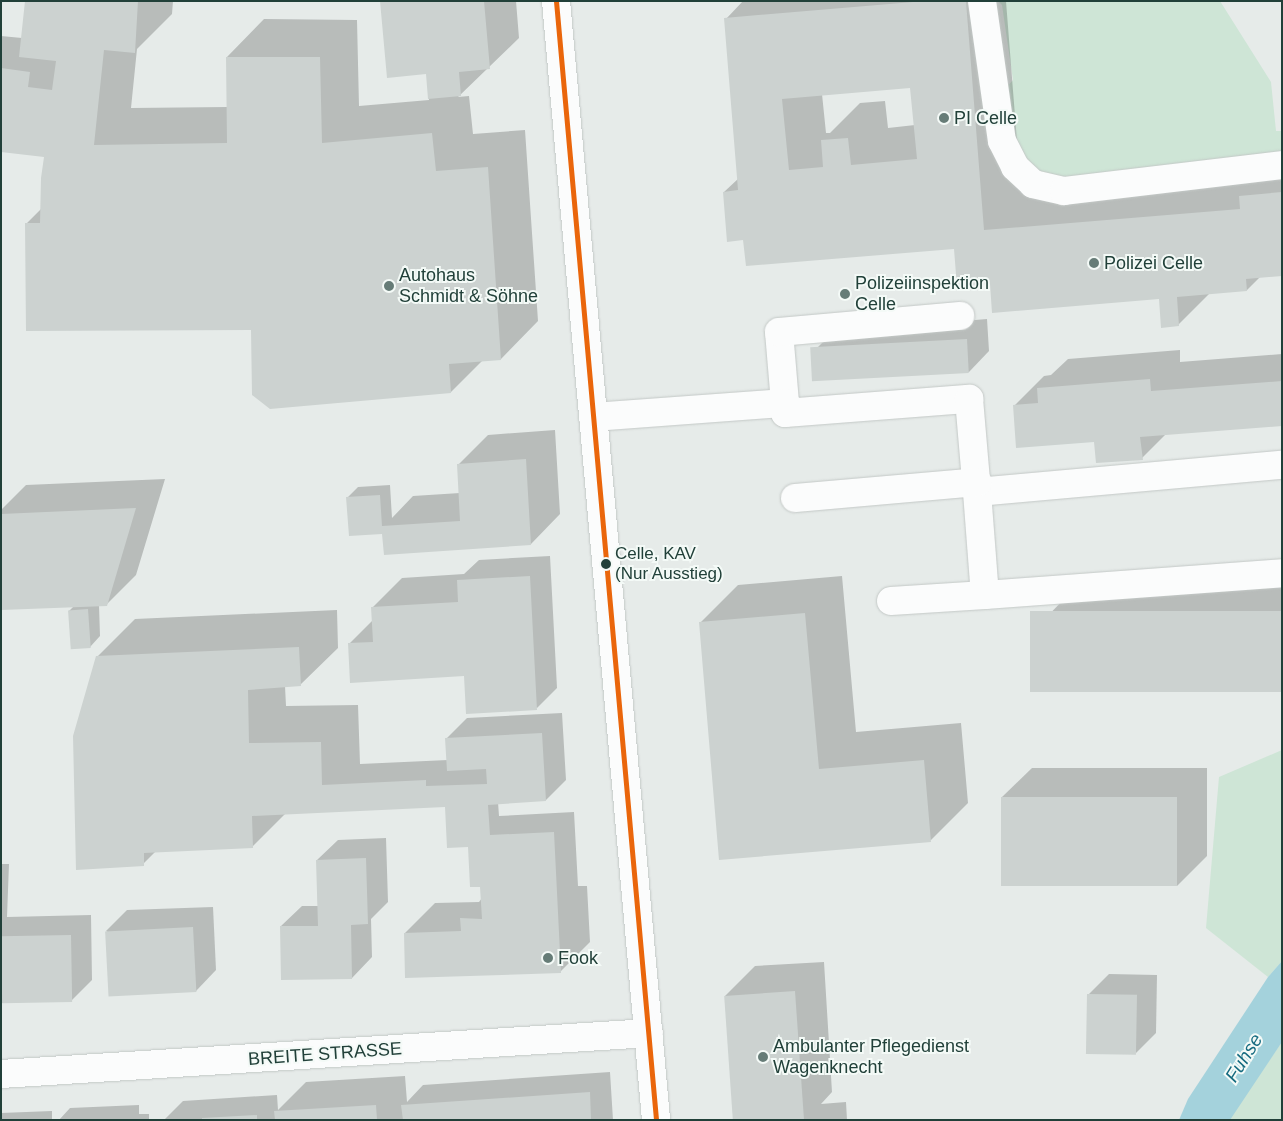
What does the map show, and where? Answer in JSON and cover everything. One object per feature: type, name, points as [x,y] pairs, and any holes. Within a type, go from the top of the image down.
[{"type":"street","points":[[556,1],[656,1120]]},
{"type":"street","points":[[982,1],[1002,141],[1015,167],[1034,184],[1064,191],[1282,165]]},
{"type":"street","points":[[960,316],[779,332],[784,403],[785,413],[969,399],[985,595]]},
{"type":"street","points":[[593,417],[784,403]]},
{"type":"street","points":[[795,498],[1282,465]]},
{"type":"street","points":[[891,601],[1282,574]]},
{"type":"street","name":"BREITE STRASSE","points":[[1,1074],[649,1033]]},
{"type":"green space","points":[[998,1],[1220,1],[1271,82],[1276,131],[1282,131],[1282,152],[1065,183],[1039,177],[1022,161],[1002,92],[1013,80],[1002,5]]},
{"type":"green space","points":[[1282,750],[1282,961],[1268,977],[1206,928],[1219,777]]},
{"type":"green space","points":[[1282,1042],[1282,1120],[1230,1120],[1233,1112]]},
{"type":"water","name":"Fuhse","points":[[1282,961],[1282,1042],[1230,1120],[1179,1120],[1188,1099],[1268,977]]},
{"type":"building","points":[[25,1],[138,1],[135,53],[104,50],[94,145],[227,143],[226,57],[320,57],[322,143],[432,133],[436,171],[488,167],[501,360],[449,364],[451,393],[270,409],[252,395],[251,330],[26,331],[25,223],[40,223],[41,178],[44,157],[1,152],[1,68],[30,72],[28,87],[52,90],[56,61],[19,57]]},
{"type":"building","points":[[380,1],[484,1],[490,69],[459,72],[461,96],[428,99],[426,74],[387,78]]},
{"type":"building","name":"PI Celle","points":[[925,1],[966,1],[984,230],[1240,209],[1239,196],[1282,192],[1282,276],[1246,279],[1247,291],[1177,297],[1179,326],[1161,328],[1159,299],[992,313],[990,284],[957,287],[954,249],[746,266],[743,240],[727,242],[723,192],[738,190],[724,18]],"holes":[[[910,88],[917,159],[851,165],[848,138],[821,140],[823,167],[789,170],[782,99]]]},
{"type":"building","points":[[967,339],[969,373],[812,381],[810,347]]},
{"type":"building","points":[[1150,379],[1151,391],[1282,381],[1282,426],[1140,437],[1143,460],[1096,463],[1094,442],[1016,448],[1013,405],[1038,403],[1037,388]]},
{"type":"building","points":[[526,459],[531,545],[384,555],[382,534],[349,536],[346,497],[380,495],[382,526],[460,521],[457,464]]},
{"type":"building","points":[[136,508],[107,606],[1,610],[1,514]]},
{"type":"building","points":[[530,576],[537,710],[466,714],[464,676],[350,683],[348,643],[373,642],[371,607],[458,602],[457,580]]},
{"type":"building","points":[[88,609],[91,648],[71,649],[68,610]]},
{"type":"building","points":[[1030,611],[1282,611],[1282,692],[1030,692]]},
{"type":"building","points":[[805,613],[819,769],[924,760],[931,842],[719,860],[699,622]]},
{"type":"building","points":[[299,647],[301,686],[248,690],[249,743],[321,742],[322,785],[426,780],[426,786],[487,784],[486,769],[447,771],[445,738],[542,733],[546,801],[488,805],[490,835],[554,832],[561,973],[405,978],[404,933],[461,931],[460,918],[482,919],[480,887],[470,887],[468,847],[447,848],[445,807],[252,816],[253,848],[144,853],[144,866],[76,870],[73,736],[96,656]]},
{"type":"building","points":[[1001,797],[1177,797],[1177,886],[1001,886]]},
{"type":"building","points":[[366,858],[368,924],[351,925],[352,979],[281,980],[280,926],[318,926],[316,860]]},
{"type":"building","points":[[193,927],[196,992],[109,997],[105,932]]},
{"type":"building","points":[[71,935],[72,1002],[2,1003],[1,936]]},
{"type":"building","name":"Ambulanter Pflegedienst Wagenknecht","points":[[795,991],[804,1120],[733,1120],[724,996]]},
{"type":"building","points":[[1087,994],[1137,995],[1136,1055],[1086,1054]]},
{"type":"building","points":[[590,1092],[591,1120],[403,1120],[401,1105]]},
{"type":"building","points":[[376,1105],[377,1120],[275,1120],[274,1111]]},
{"type":"building","points":[[257,1115],[257,1120],[202,1120],[202,1118]]},
{"type":"transit line","points":[[556,1],[656,1120]]},
{"type":"place","name":"PI Celle","points":[[944,118]]},
{"type":"place","name":"Polizei Celle","points":[[1094,263]]},
{"type":"place","name":"Autohaus Schmidt & Söhne","points":[[389,286]]},
{"type":"place","name":"Polizeiinspektion Celle","points":[[845,294]]},
{"type":"place","name":"Celle, KAV (Nur Ausstieg)","points":[[606,564]]},
{"type":"place","name":"Fook","points":[[548,958]]},
{"type":"place","name":"Ambulanter Pflegedienst Wagenknecht","points":[[763,1057]]}]
